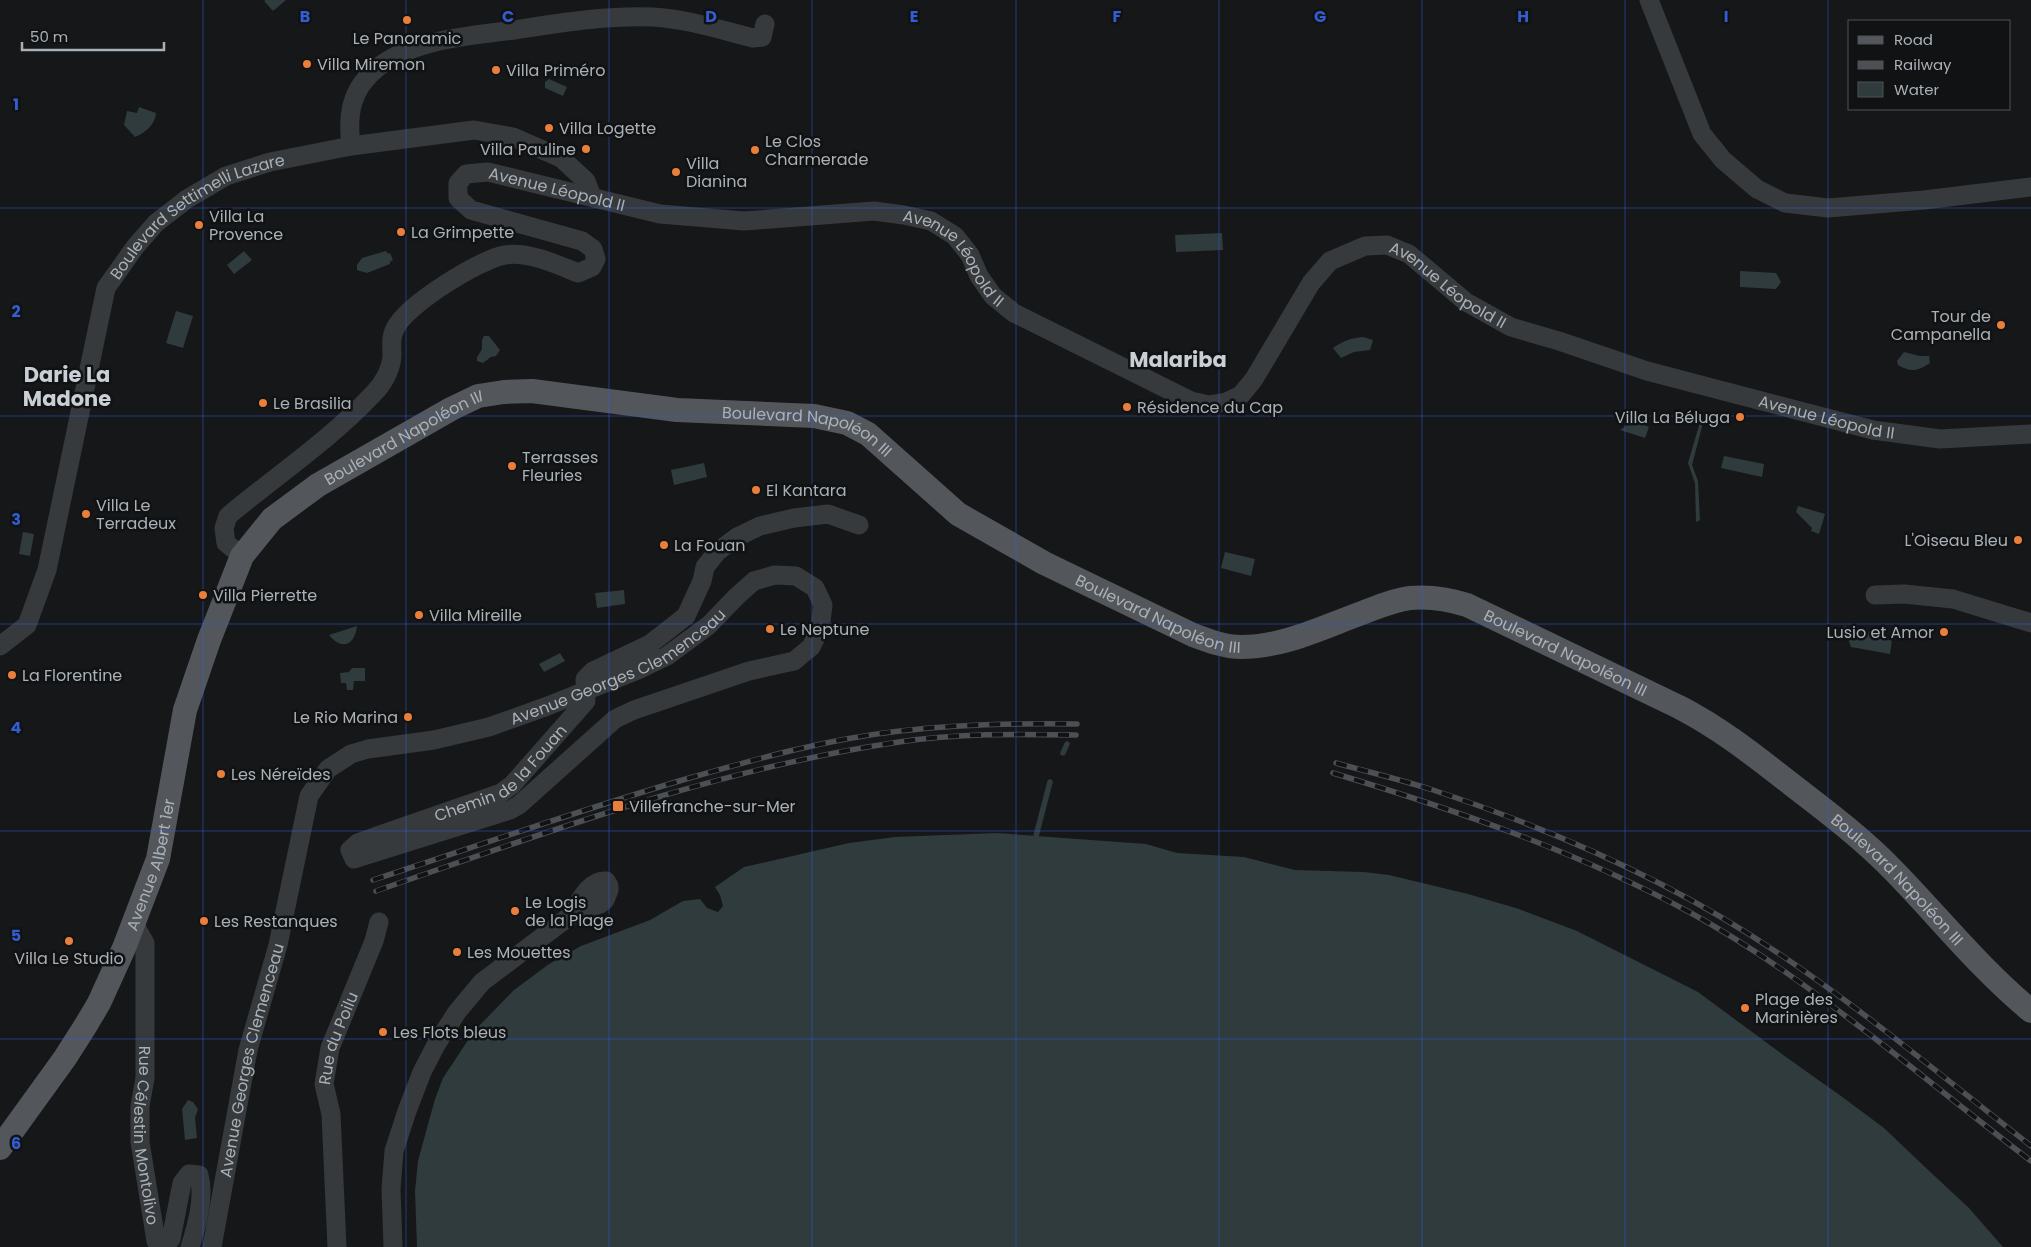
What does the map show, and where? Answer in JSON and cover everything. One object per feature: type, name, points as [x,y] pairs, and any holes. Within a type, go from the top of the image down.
[{"type":"main road","name":"Boulevard Napoléon III","points":[[242,556],[272,518],[311,490],[451,409],[478,396],[504,392],[532,391],[677,410],[814,416],[847,423],[868,434],[958,514],[1044,563],[1193,635],[1216,644],[1240,647],[1267,646],[1298,637],[1388,603],[1409,598],[1448,599],[1467,605],[1679,707],[1708,722],[1749,751],[1843,824],[1891,868],[1965,947],[2031,1011]]},
{"type":"main road","name":"Avenue Albert 1er","points":[[0,1148],[66,1058],[95,1010],[134,924],[158,859],[185,710],[209,640],[242,556]]},
{"type":"street","points":[[1649,0],[1702,134],[1723,160],[1757,189],[1778,200],[1785,203],[1828,208],[1924,200],[2031,187]]},
{"type":"street","points":[[351,146],[349,125],[352,102],[362,83],[377,67],[408,50],[444,40],[584,20],[653,17],[687,21],[753,38],[762,37],[765,24]]},
{"type":"street","name":"Boulevard Settimelli Lazare","points":[[0,646],[27,625],[47,570],[106,288],[135,247],[156,223],[187,199],[226,176],[270,162],[351,146],[474,130],[513,137],[561,158],[586,181],[592,197]]},
{"type":"street","name":"Avenue Léopold II","points":[[242,556],[226,543],[224,528],[228,516],[317,447],[375,392],[387,376],[392,358],[391,340],[396,326],[413,307],[479,263],[506,255],[534,257],[578,273],[592,267],[596,259],[593,249],[582,241],[471,210],[458,198],[458,183],[466,174],[488,172],[660,214],[744,222],[874,211],[931,221],[955,236],[970,255],[979,276],[993,296],[1014,312],[1191,401],[1209,404],[1226,402],[1241,396],[1254,379],[1311,283],[1330,261],[1365,246],[1388,245],[1409,254],[1466,302],[1511,327],[1559,340],[1646,372],[1872,430],[1940,439],[2031,434]]},
{"type":"street","name":"Chemin de la Fouan","points":[[354,859],[350,850],[358,843],[490,798],[512,785],[586,701],[585,679],[593,671],[650,644],[686,616],[702,581],[705,566],[716,552],[737,537],[760,526],[794,518],[828,514],[859,525]]},
{"type":"street","name":"Avenue Georges Clemenceau","points":[[212,1247],[248,1050],[278,945],[309,796],[328,769],[351,754],[368,749],[434,740],[489,727],[545,707],[667,656],[709,625],[737,596],[754,582],[775,575],[796,576],[815,588],[823,605],[820,628],[811,647],[794,661],[748,671],[634,710],[615,719],[510,810],[354,859]]},
{"type":"street","points":[[1875,595],[1904,594],[1953,598],[2031,623]]},
{"type":"street","points":[[393,1247],[391,1189],[394,1151],[422,1072],[457,1012],[482,982],[570,916]]},
{"type":"street","name":"Rue du Poilu","points":[[337,1247],[331,1114],[324,1084],[330,1048],[374,941],[379,922]]},
{"type":"street","name":"Rue Célestin Montolivo","points":[[134,924],[145,943],[145,1078],[140,1106],[140,1142],[153,1227],[156,1241],[164,1244],[171,1239],[182,1183],[189,1174],[199,1175],[202,1185],[190,1247]]},
{"type":"water","points":[[286,0],[273,11],[264,1]]},
{"type":"water","points":[[549,79],[567,87],[563,96],[545,88],[545,82]]},
{"type":"water","points":[[139,107],[156,113],[154,121],[149,128],[135,137],[124,125],[127,111],[137,113]]},
{"type":"water","points":[[1222,233],[1223,250],[1176,252],[1175,235]]},
{"type":"water","points":[[244,251],[252,260],[234,274],[227,265]]},
{"type":"water","points":[[386,251],[388,254],[390,253],[393,260],[390,264],[367,273],[357,270],[357,265],[362,258]]},
{"type":"water","points":[[1740,271],[1776,273],[1781,282],[1776,289],[1740,287]]},
{"type":"water","points":[[176,311],[193,316],[183,348],[166,343]]},
{"type":"water","points":[[484,336],[489,336],[500,350],[496,356],[483,363],[477,361],[477,357],[482,349]]},
{"type":"water","points":[[1363,337],[1373,340],[1370,350],[1354,352],[1341,358],[1333,348],[1347,340]]},
{"type":"water","points":[[1904,352],[1929,356],[1930,363],[1914,370],[1903,368],[1898,365],[1897,361]]},
{"type":"water","points":[[1643,414],[1647,416],[1645,425],[1649,427],[1645,438],[1620,430]]},
{"type":"water","points":[[1700,422],[1703,423],[1692,465],[1698,481],[1700,520],[1696,522],[1695,483],[1688,463]]},
{"type":"water","points":[[1724,456],[1764,464],[1762,477],[1721,468]]},
{"type":"water","points":[[704,463],[707,477],[674,485],[671,470]]},
{"type":"water","points":[[1798,506],[1825,514],[1819,534],[1811,531],[1812,528],[1796,512]]},
{"type":"water","points":[[23,532],[34,534],[30,556],[19,554]]},
{"type":"water","points":[[1225,552],[1255,559],[1251,576],[1221,568]]},
{"type":"water","points":[[624,590],[625,604],[597,608],[595,593]]},
{"type":"water","points":[[357,626],[354,638],[347,644],[339,643],[329,635]]},
{"type":"water","points":[[1843,626],[1867,630],[1871,637],[1892,640],[1890,654],[1851,647]]},
{"type":"water","points":[[560,653],[565,661],[544,672],[539,664]]},
{"type":"water","points":[[352,668],[365,668],[365,681],[354,681],[353,690],[347,690],[346,683],[341,683],[340,673],[349,672]]},
{"type":"water","points":[[997,833],[1146,844],[1177,853],[1244,857],[1295,870],[1364,872],[1389,875],[1468,894],[1519,909],[1577,931],[1698,992],[1841,1096],[1884,1128],[1969,1208],[2003,1247],[417,1247],[415,1191],[418,1161],[435,1099],[443,1078],[474,1031],[514,990],[549,964],[581,946],[650,920],[683,901],[700,899],[707,908],[718,912],[723,906],[720,895],[715,887],[744,867],[849,843],[895,837]]},
{"type":"water","points":[[188,1100],[193,1102],[198,1109],[195,1118],[197,1138],[185,1140],[182,1109]]},
{"type":"waterway","points":[[1063,753],[1067,744]]},
{"type":"waterway","points":[[1036,836],[1050,782]]},
{"type":"railway","points":[[373,880],[646,791],[739,764],[819,744],[900,731],[966,725],[1077,724]]},
{"type":"railway","points":[[376,891],[634,804],[700,785],[832,753],[943,737],[1032,734],[1076,735]]},
{"type":"railway","points":[[1336,763],[1433,790],[1523,822],[1612,860],[1697,903],[1778,953],[1843,999],[2031,1146]]},
{"type":"railway","points":[[1333,773],[1471,817],[1516,834],[1605,871],[1691,913],[1743,944],[1818,996],[2031,1161]]},
{"type":"place","name":"Le Panoramic","points":[[407,20]]},
{"type":"place","name":"Villa Miremon","points":[[307,64]]},
{"type":"place","name":"Villa Priméro","points":[[496,70]]},
{"type":"place","name":"Villa Logette","points":[[549,128]]},
{"type":"place","name":"Villa Pauline","points":[[586,149]]},
{"type":"place","name":"Le Clos Charmerade","points":[[755,150]]},
{"type":"place","name":"Villa Dianina","points":[[676,172]]},
{"type":"place","name":"Villa La Provence","points":[[199,225]]},
{"type":"place","name":"La Grimpette","points":[[401,232]]},
{"type":"place","name":"Tour de Campanella","points":[[2001,325]]},
{"type":"place","name":"Le Brasilia","points":[[263,403]]},
{"type":"place","name":"Résidence du Cap","points":[[1127,407]]},
{"type":"place","name":"Villa La Béluga","points":[[1740,417]]},
{"type":"place","name":"Terrasses Fleuries","points":[[512,466]]},
{"type":"place","name":"El Kantara","points":[[756,490]]},
{"type":"place","name":"Villa Le Terradeux","points":[[86,514]]},
{"type":"place","name":"L'Oiseau Bleu","points":[[2018,540]]},
{"type":"place","name":"La Fouan","points":[[664,545]]},
{"type":"place","name":"Villa Pierrette","points":[[203,595]]},
{"type":"place","name":"Villa Mireille","points":[[419,615]]},
{"type":"place","name":"Le Neptune","points":[[770,629]]},
{"type":"place","name":"Lusio et Amor","points":[[1944,632]]},
{"type":"place","name":"La Florentine","points":[[12,675]]},
{"type":"place","name":"Le Rio Marina","points":[[408,717]]},
{"type":"place","name":"Les Néreïdes","points":[[221,774]]},
{"type":"place","name":"Villefranche-sur-Mer","points":[[618,806]]},
{"type":"place","name":"Le Logis de la Plage","points":[[515,911]]},
{"type":"place","name":"Les Restanques","points":[[204,921]]},
{"type":"place","name":"Villa Le Studio","points":[[69,941]]},
{"type":"place","name":"Les Mouettes","points":[[457,952]]},
{"type":"place","name":"Plage des Marinières","points":[[1745,1008]]},
{"type":"place","name":"Les Flots bleus","points":[[383,1032]]},
{"type":"district","name":"Malariba","points":[[1178,359]]},
{"type":"district","name":"Darie La Madone","points":[[67,386]]}]
